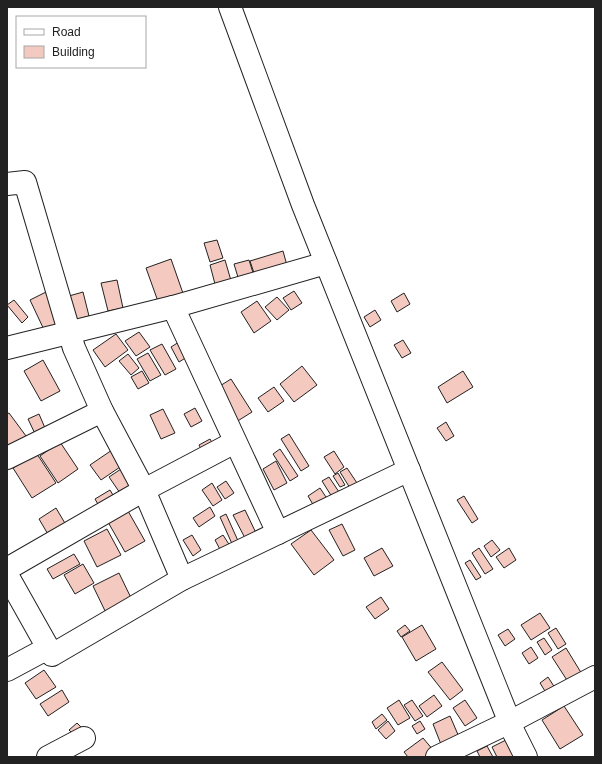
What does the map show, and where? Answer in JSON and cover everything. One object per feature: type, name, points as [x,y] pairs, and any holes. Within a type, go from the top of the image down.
[{"type":"street","points":[[230,7],[302,205],[510,722],[526,757]]},
{"type":"street","points":[[7,184],[25,182],[69,334],[102,411],[144,490],[182,580]]},
{"type":"street","points":[[7,348],[69,334],[173,307],[326,263]]},
{"type":"street","points":[[173,307],[278,533]]},
{"type":"street","points":[[7,458],[102,411]]},
{"type":"street","points":[[7,569],[144,490],[235,442]]},
{"type":"street","points":[[7,575],[52,655],[182,580],[409,470]]},
{"type":"street","points":[[7,670],[48,648]]},
{"type":"street","points":[[437,757],[510,722],[595,677]]},
{"type":"street","points":[[48,757],[84,738]]},
{"type":"building","points":[[217,240],[223,258],[210,262],[204,243]]},
{"type":"building","points":[[283,251],[288,269],[256,279],[250,261]]},
{"type":"building","points":[[171,259],[185,299],[160,307],[146,268]]},
{"type":"building","points":[[225,260],[232,284],[216,288],[210,265]]},
{"type":"building","points":[[249,260],[255,279],[240,284],[234,264]]},
{"type":"building","points":[[117,280],[123,308],[108,311],[101,283]]},
{"type":"building","points":[[294,291],[302,303],[291,310],[283,298]]},
{"type":"building","points":[[46,292],[62,327],[46,334],[30,300]]},
{"type":"building","points":[[83,292],[89,316],[68,322],[62,298]]},
{"type":"building","points":[[404,293],[410,304],[397,312],[391,301]]},
{"type":"building","points":[[277,297],[289,310],[277,320],[265,307]]},
{"type":"building","points":[[14,300],[28,317],[22,323],[7,305]]},
{"type":"building","points":[[257,301],[271,321],[254,333],[241,312]]},
{"type":"building","points":[[375,310],[381,320],[370,327],[364,317]]},
{"type":"building","points":[[139,332],[150,347],[136,356],[125,341]]},
{"type":"building","points":[[116,334],[128,350],[105,367],[93,350]]},
{"type":"building","points":[[403,340],[411,353],[402,358],[394,345]]},
{"type":"building","points":[[179,342],[187,357],[179,362],[171,347]]},
{"type":"building","points":[[162,344],[176,369],[165,375],[150,350]]},
{"type":"building","points":[[148,353],[161,375],[150,381],[137,359]]},
{"type":"building","points":[[128,354],[139,368],[131,375],[119,361]]},
{"type":"building","points":[[43,360],[60,391],[41,401],[24,371]]},
{"type":"building","points":[[302,366],[317,385],[294,402],[280,384]]},
{"type":"building","points":[[142,371],[149,383],[138,389],[131,377]]},
{"type":"building","points":[[463,371],[473,387],[447,403],[438,387]]},
{"type":"building","points":[[231,379],[252,412],[236,422],[215,389]]},
{"type":"building","points":[[274,387],[284,401],[268,412],[258,398]]},
{"type":"building","points":[[195,408],[202,421],[191,427],[184,414]]},
{"type":"building","points":[[163,409],[175,433],[161,439],[150,415]]},
{"type":"building","points":[[9,413],[29,440],[7,452],[7,414]]},
{"type":"building","points":[[39,414],[48,435],[38,440],[28,419]]},
{"type":"building","points":[[446,422],[454,436],[446,441],[437,428]]},
{"type":"building","points":[[289,434],[309,466],[301,471],[281,439]]},
{"type":"building","points":[[210,439],[220,457],[208,463],[199,445]]},
{"type":"building","points":[[60,442],[78,469],[58,483],[40,456]]},
{"type":"building","points":[[280,449],[298,476],[290,481],[273,454]]},
{"type":"building","points":[[112,450],[123,465],[101,480],[90,465]]},
{"type":"building","points":[[334,451],[344,467],[335,474],[324,457]]},
{"type":"building","points":[[37,454],[56,483],[32,498],[13,468]]},
{"type":"building","points":[[276,461],[287,483],[274,490],[263,469]]},
{"type":"building","points":[[124,467],[135,484],[120,493],[109,477]]},
{"type":"building","points":[[347,468],[357,483],[350,488],[340,472]]},
{"type":"building","points":[[338,473],[345,485],[340,487],[333,476]]},
{"type":"building","points":[[329,477],[339,492],[332,497],[322,481]]},
{"type":"building","points":[[226,481],[234,493],[225,499],[217,487]]},
{"type":"building","points":[[212,483],[222,500],[213,506],[202,490]]},
{"type":"building","points":[[320,488],[328,500],[315,508],[308,496]]},
{"type":"building","points":[[110,490],[119,505],[104,515],[95,499]]},
{"type":"building","points":[[464,496],[478,519],[472,523],[457,500]]},
{"type":"building","points":[[210,507],[215,516],[199,527],[193,518]]},
{"type":"building","points":[[56,508],[69,530],[52,541],[39,519]]},
{"type":"building","points":[[245,510],[257,535],[246,540],[233,515]]},
{"type":"building","points":[[128,511],[145,541],[125,552],[108,522]]},
{"type":"building","points":[[226,514],[239,543],[233,546],[220,517]]},
{"type":"building","points":[[342,524],[355,550],[343,556],[329,530]]},
{"type":"building","points":[[107,529],[121,555],[97,567],[84,541]]},
{"type":"building","points":[[311,530],[334,560],[314,575],[291,544]]},
{"type":"building","points":[[192,535],[201,550],[193,556],[183,540]]},
{"type":"building","points":[[223,535],[232,549],[223,555],[215,540]]},
{"type":"building","points":[[492,540],[500,550],[491,557],[484,546]]},
{"type":"building","points":[[382,548],[393,566],[374,576],[364,558]]},
{"type":"building","points":[[479,548],[493,569],[485,574],[472,553]]},
{"type":"building","points":[[509,548],[516,560],[504,568],[496,557]]},
{"type":"building","points":[[74,554],[80,564],[53,579],[47,569]]},
{"type":"building","points":[[470,560],[481,577],[476,580],[465,563]]},
{"type":"building","points":[[83,564],[94,583],[75,594],[64,575]]},
{"type":"building","points":[[119,573],[133,602],[107,615],[93,586]]},
{"type":"building","points":[[381,597],[389,609],[375,619],[366,607]]},
{"type":"building","points":[[540,613],[550,628],[531,640],[521,625]]},
{"type":"building","points":[[405,625],[410,631],[401,637],[397,631]]},
{"type":"building","points":[[422,625],[436,649],[416,661],[402,637]]},
{"type":"building","points":[[556,628],[566,644],[558,649],[548,633]]},
{"type":"building","points":[[508,629],[515,639],[505,646],[498,635]]},
{"type":"building","points":[[544,638],[552,650],[545,655],[537,642]]},
{"type":"building","points":[[531,647],[538,658],[529,664],[522,653]]},
{"type":"building","points":[[566,648],[585,679],[572,688],[552,657]]},
{"type":"building","points":[[442,662],[463,690],[450,700],[428,672]]},
{"type":"building","points":[[44,670],[56,687],[36,699],[25,683]]},
{"type":"building","points":[[548,677],[557,691],[548,696],[540,683]]},
{"type":"building","points":[[62,690],[69,702],[48,716],[40,704]]},
{"type":"building","points":[[434,695],[442,706],[427,717],[419,706]]},
{"type":"building","points":[[399,700],[410,718],[398,725],[387,708]]},
{"type":"building","points":[[412,700],[423,716],[415,721],[404,705]]},
{"type":"building","points":[[465,700],[477,718],[465,726],[453,708]]},
{"type":"building","points":[[564,706],[583,735],[560,749],[542,720]]},
{"type":"building","points":[[382,714],[387,720],[376,729],[372,722]]},
{"type":"building","points":[[450,716],[462,744],[444,752],[433,724]]},
{"type":"building","points":[[388,721],[395,731],[386,739],[378,730]]},
{"type":"building","points":[[420,721],[425,729],[417,734],[412,726]]},
{"type":"building","points":[[77,723],[85,731],[77,738],[69,730]]},
{"type":"building","points":[[423,738],[434,751],[427,757],[408,757],[404,752]]},
{"type":"building","points":[[506,740],[516,757],[497,757],[492,747]]},
{"type":"building","points":[[487,746],[493,757],[480,757],[477,751]]}]
